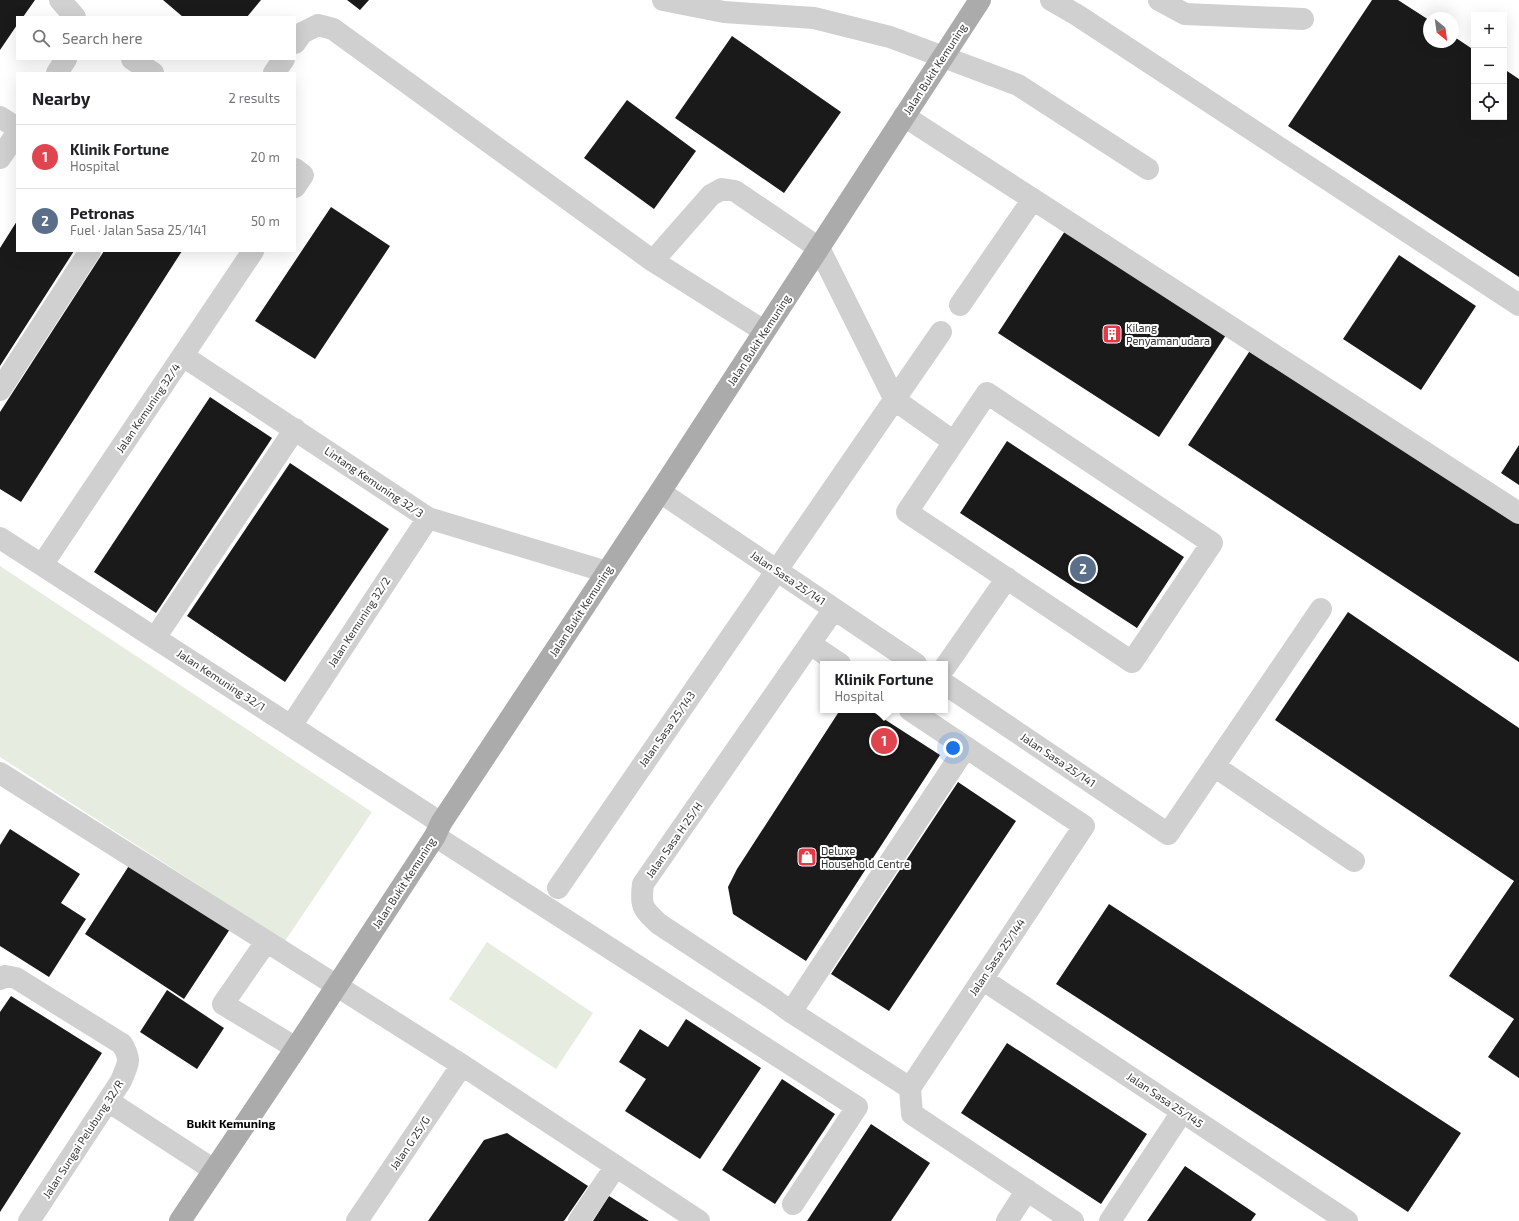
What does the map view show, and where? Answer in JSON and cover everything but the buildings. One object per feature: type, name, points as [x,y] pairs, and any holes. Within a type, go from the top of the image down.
[{"type":"main road","name":"Jalan Bukit Kemuning","points":[[180,1221],[337,986],[980,0]]},
{"type":"street","points":[[60,0],[74,16]]},
{"type":"street","points":[[663,0],[724,12],[814,18],[890,37],[1018,85],[1148,169]]},
{"type":"street","points":[[1051,0],[1077,15],[1519,305]]},
{"type":"street","points":[[1159,0],[1185,14],[1303,19]]},
{"type":"street","points":[[296,42],[302,33],[318,25],[333,29],[653,261],[764,331]]},
{"type":"street","points":[[58,72],[65,60]]},
{"type":"street","points":[[134,60],[152,72]]},
{"type":"street","points":[[275,72],[283,60]]},
{"type":"street","points":[[904,116],[1519,513]]},
{"type":"street","points":[[0,117],[16,127]]},
{"type":"street","points":[[0,158],[16,134]]},
{"type":"street","points":[[653,261],[710,195],[722,189],[735,191],[819,248],[895,400],[954,442]]},
{"type":"street","points":[[960,305],[1033,199]]},
{"type":"street","points":[[0,390],[89,252]]},
{"type":"street","name":"Jalan Kemuning 32/4","points":[[42,565],[252,252]]},
{"type":"street","name":"Jalan Sasa 25/143","points":[[558,888],[941,332]]},
{"type":"street","name":"Lintang Kemuning 32/3","points":[[183,356],[428,518],[607,572]]},
{"type":"street","points":[[987,393],[1212,543],[1132,662],[1007,578],[907,512],[987,393]]},
{"type":"street","points":[[155,638],[295,429]]},
{"type":"street","name":"Jalan Sasa 25/141","points":[[660,492],[912,661]]},
{"type":"street","name":"Jalan Kemuning 32/2","points":[[291,726],[428,518]]},
{"type":"street","name":"Jalan Kemuning 32/1","points":[[0,538],[291,726],[438,829],[857,1107],[793,1204]]},
{"type":"street","points":[[948,663],[1007,578]]},
{"type":"street","name":"Jalan Sasa H 25/H","points":[[834,609],[643,884],[641,900],[646,912],[659,924],[791,1012],[910,1088]]},
{"type":"street","points":[[1321,609],[1214,766],[1354,861]]},
{"type":"street","points":[[810,644],[836,661]]},
{"type":"street","name":"Jalan Sasa 25/141","points":[[948,686],[1168,834],[1214,766]]},
{"type":"street","points":[[791,1012],[966,747],[915,713]]},
{"type":"street","name":"Jalan Sasa 25/144","points":[[910,1088],[1084,826],[966,747]]},
{"type":"street","points":[[0,773],[462,1065],[699,1221]]},
{"type":"street","points":[[266,942],[223,1004],[296,1048]]},
{"type":"street","name":"Jalan Sungai Pelubung 32/R","points":[[0,980],[5,976],[16,978],[122,1044],[128,1054],[129,1060],[121,1081],[29,1221]]},
{"type":"street","name":"Jalan Sasa 25/145","points":[[982,979],[1347,1221]]},
{"type":"street","name":"Jalan G 25/G","points":[[358,1221],[462,1065]]},
{"type":"street","points":[[910,1088],[912,1114],[1073,1221]]},
{"type":"street","points":[[108,1101],[214,1170]]},
{"type":"street","points":[[1110,1221],[1182,1112]]},
{"type":"street","points":[[578,1221],[616,1166]]},
{"type":"street","points":[[1007,1221],[1027,1190]]},
{"type":"shaded area","points":[[0,566],[372,812],[285,941],[0,757]]},
{"type":"shaded area","points":[[487,942],[593,1013],[556,1069],[449,999]]},
{"type":"place","name":"Kilang Penyaman udara","points":[[1112,334]]},
{"type":"place","name":"Petronas","points":[[1083,569]]},
{"type":"place","name":"Klinik Fortune","points":[[884,741]]},
{"type":"place","name":"Deluxe Household Centre","points":[[807,857]]},
{"type":"district","name":"Bukit Kemuning","points":[[231,1124]]}]
